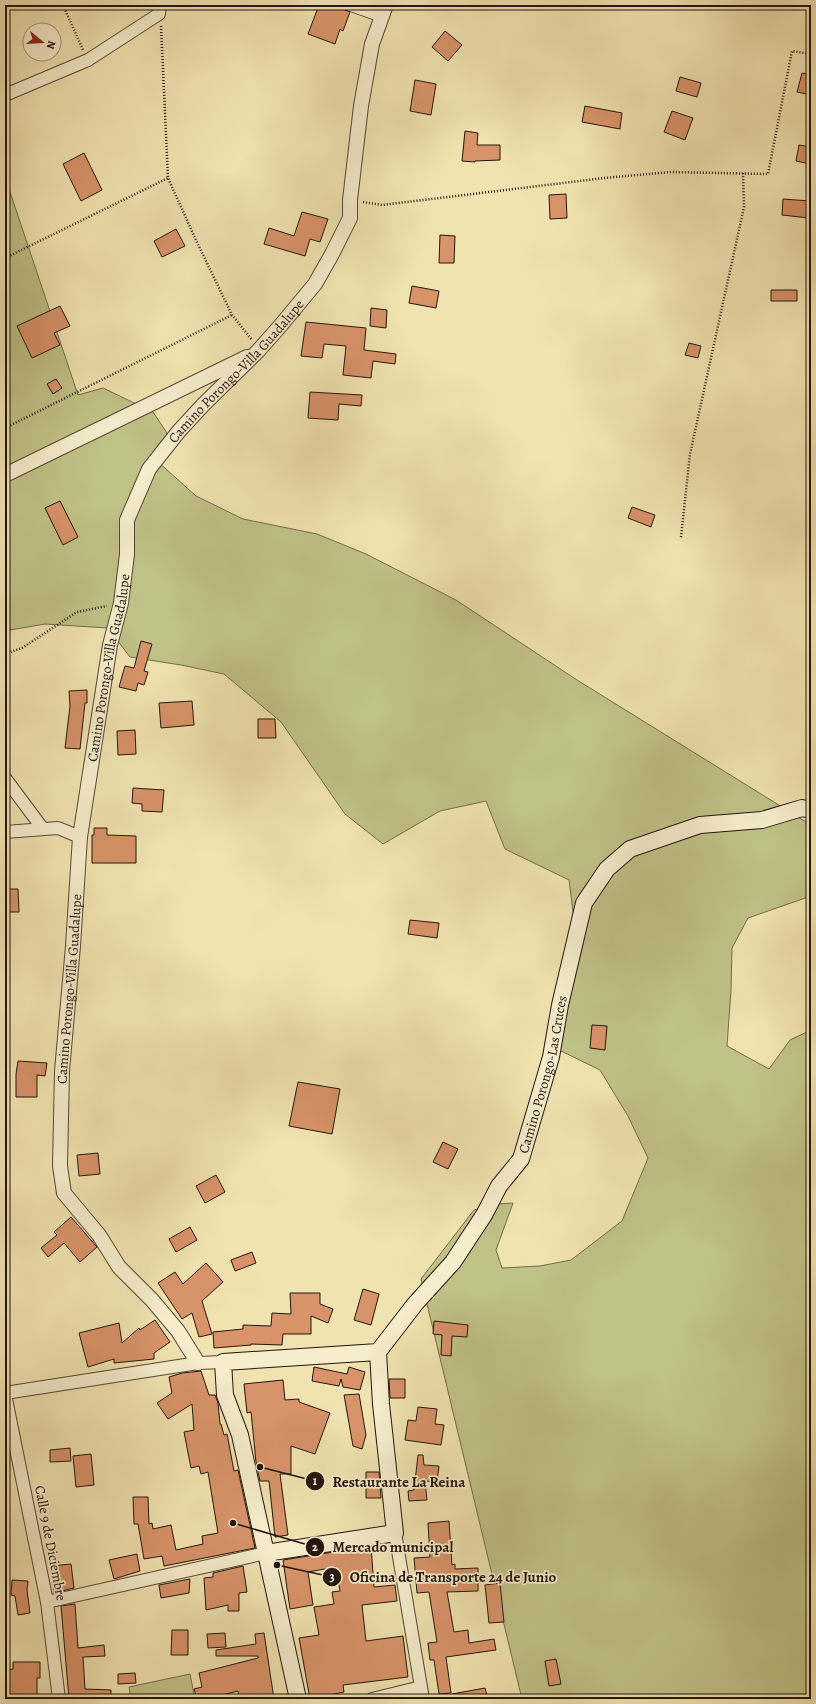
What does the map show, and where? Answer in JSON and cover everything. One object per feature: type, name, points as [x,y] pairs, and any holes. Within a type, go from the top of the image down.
[{"type":"main road","name":"Camino Porongo-Las Cruces","points":[[378,1352],[415,1304],[453,1262],[484,1215],[499,1186],[521,1159],[550,1057],[560,1005],[584,903],[607,869],[630,849],[700,825],[762,820],[802,808],[811,810]]},
{"type":"main road","points":[[266,1553],[395,1533],[381,1404],[378,1352],[223,1362],[225,1395],[240,1435],[298,1699]]},
{"type":"street","points":[[351,5],[384,10]]},
{"type":"street","points":[[5,95],[88,60],[160,10]]},
{"type":"street","name":"Camino Porongo-Villa Guadalupe","points":[[198,1363],[178,1331],[152,1300],[119,1267],[99,1235],[64,1193],[60,1166],[62,1071],[73,946],[80,836],[110,645],[122,604],[128,554],[128,520],[149,469],[203,405],[258,351],[315,284],[332,254],[350,218],[350,200],[361,106],[372,44],[384,10]]},
{"type":"street","points":[[5,475],[258,351]]},
{"type":"street","points":[[5,778],[43,829]]},
{"type":"street","points":[[5,832],[58,828],[80,836]]},
{"type":"street","points":[[5,1394],[198,1363],[223,1362]]},
{"type":"street","name":"Calle 9 de Diciembre","points":[[5,1394],[47,1602],[59,1699]]},
{"type":"street","points":[[395,1533],[423,1699]]},
{"type":"street","points":[[47,1602],[266,1553]]},
{"type":"street","points":[[372,1699],[421,1687]]},
{"type":"path","points":[[63,5],[88,60]]},
{"type":"path","points":[[160,10],[163,45],[168,178],[232,315],[251,337],[258,351]]},
{"type":"path","points":[[350,200],[382,205],[604,178],[671,172],[768,174],[792,51],[811,54]]},
{"type":"path","points":[[681,537],[690,454],[744,207],[743,173]]},
{"type":"path","points":[[5,258],[168,178]]},
{"type":"path","points":[[5,428],[232,315]]},
{"type":"path","points":[[5,654],[22,648],[77,612],[122,604]]},
{"type":"green space","points":[[5,177],[78,395],[103,388],[153,412],[167,433],[157,461],[196,496],[243,519],[317,534],[366,554],[456,600],[577,680],[811,825],[811,896],[748,918],[732,948],[727,1046],[769,1069],[790,1040],[811,1030],[811,1699],[522,1699],[421,1279],[474,1210],[498,1204],[513,1203],[496,1250],[502,1268],[540,1266],[571,1260],[622,1221],[648,1158],[628,1116],[600,1070],[557,1049],[579,960],[569,880],[505,849],[486,801],[440,811],[383,844],[345,814],[281,722],[224,674],[181,665],[130,657],[108,628],[45,624],[10,630],[5,605]]},
{"type":"green space","points":[[190,1674],[195,1699],[131,1699],[129,1687]]},
{"type":"building","points":[[319,5],[333,5],[350,12],[343,31],[340,29],[335,44],[308,34]]},
{"type":"building","points":[[445,31],[462,45],[448,61],[432,47]]},
{"type":"building","points":[[802,73],[811,75],[811,95],[797,92]]},
{"type":"building","points":[[680,77],[701,83],[697,97],[676,91]]},
{"type":"building","points":[[415,80],[436,84],[431,115],[410,111]]},
{"type":"building","points":[[585,106],[622,113],[620,129],[582,122]]},
{"type":"building","points":[[672,111],[693,118],[685,140],[664,132]]},
{"type":"building","points":[[465,131],[478,133],[477,145],[500,145],[500,160],[475,162],[462,161]]},
{"type":"building","points":[[799,145],[811,147],[811,164],[796,161]]},
{"type":"building","points":[[84,153],[102,190],[81,201],[63,164]]},
{"type":"building","points":[[566,194],[567,218],[550,219],[549,195]]},
{"type":"building","points":[[783,199],[810,201],[809,218],[782,215]]},
{"type":"building","points":[[302,212],[328,219],[320,242],[310,239],[305,256],[264,244],[269,228],[294,236]]},
{"type":"building","points":[[176,229],[185,246],[162,257],[154,241]]},
{"type":"building","points":[[440,235],[455,236],[454,263],[439,263]]},
{"type":"building","points":[[412,286],[439,291],[436,308],[409,303]]},
{"type":"building","points":[[771,290],[797,290],[797,301],[771,301]]},
{"type":"building","points":[[60,306],[70,326],[54,333],[60,345],[32,358],[17,326]]},
{"type":"building","points":[[371,308],[387,310],[386,328],[370,326]]},
{"type":"building","points":[[306,322],[366,328],[364,350],[396,354],[395,364],[373,361],[371,378],[343,375],[346,346],[324,344],[322,358],[301,356]]},
{"type":"building","points":[[689,343],[701,346],[698,358],[685,355]]},
{"type":"building","points":[[56,379],[62,388],[53,394],[47,384]]},
{"type":"building","points":[[310,392],[362,395],[361,406],[339,404],[338,420],[308,418]]},
{"type":"building","points":[[60,501],[78,537],[63,545],[45,508]]},
{"type":"building","points":[[632,507],[655,515],[651,527],[628,518]]},
{"type":"building","points":[[141,641],[152,644],[144,671],[148,672],[144,685],[138,683],[136,691],[119,687],[125,666],[134,668]]},
{"type":"building","points":[[87,690],[87,703],[85,703],[80,749],[65,748],[70,706],[69,691]]},
{"type":"building","points":[[192,701],[194,725],[161,728],[159,703]]},
{"type":"building","points":[[258,719],[275,719],[276,738],[258,738]]},
{"type":"building","points":[[135,730],[136,754],[118,755],[117,731]]},
{"type":"building","points":[[133,788],[164,790],[162,812],[142,811],[142,804],[132,803]]},
{"type":"building","points":[[94,828],[107,828],[107,835],[136,836],[136,863],[92,863],[92,835],[94,835]]},
{"type":"building","points":[[5,889],[18,889],[19,912],[5,912]]},
{"type":"building","points":[[410,920],[439,923],[437,938],[408,934]]},
{"type":"building","points":[[592,1025],[607,1026],[605,1050],[590,1048]]},
{"type":"building","points":[[18,1061],[47,1063],[45,1076],[37,1075],[37,1097],[16,1097],[16,1074]]},
{"type":"building","points":[[298,1082],[340,1089],[332,1134],[289,1126]]},
{"type":"building","points":[[443,1142],[458,1149],[448,1169],[433,1162]]},
{"type":"building","points":[[98,1153],[100,1174],[79,1176],[77,1155]]},
{"type":"building","points":[[216,1175],[225,1192],[205,1203],[196,1186]]},
{"type":"building","points":[[71,1217],[97,1247],[80,1262],[64,1243],[48,1257],[41,1248],[57,1235],[54,1232]]},
{"type":"building","points":[[190,1227],[197,1240],[176,1252],[169,1239]]},
{"type":"building","points":[[252,1252],[256,1263],[235,1271],[231,1260]]},
{"type":"building","points":[[206,1263],[223,1282],[202,1301],[212,1334],[199,1337],[192,1313],[182,1319],[158,1283],[175,1272],[183,1284]]},
{"type":"building","points":[[363,1289],[379,1294],[371,1325],[354,1320]]},
{"type":"building","points":[[290,1293],[320,1293],[320,1304],[333,1309],[328,1323],[311,1316],[311,1334],[283,1334],[282,1345],[251,1344],[214,1348],[213,1332],[243,1329],[243,1325],[271,1326],[272,1313],[291,1314]]},
{"type":"building","points":[[155,1320],[170,1342],[154,1353],[154,1359],[114,1363],[114,1359],[88,1367],[79,1333],[119,1323],[122,1343],[139,1328],[140,1330]]},
{"type":"building","points":[[434,1321],[468,1325],[467,1337],[452,1336],[451,1356],[441,1355],[442,1335],[433,1334]]},
{"type":"building","points":[[314,1367],[347,1374],[349,1367],[365,1372],[360,1390],[343,1387],[341,1379],[339,1386],[312,1381]]},
{"type":"building","points":[[201,1371],[209,1395],[215,1395],[218,1403],[220,1424],[224,1435],[227,1434],[234,1471],[238,1470],[255,1548],[164,1566],[162,1556],[144,1559],[138,1524],[134,1524],[133,1497],[148,1497],[149,1524],[152,1523],[153,1529],[171,1525],[176,1550],[203,1544],[202,1536],[218,1533],[208,1472],[201,1474],[199,1466],[191,1468],[184,1432],[194,1430],[192,1404],[168,1419],[157,1403],[172,1393],[169,1377],[182,1373]]},
{"type":"building","points":[[389,1379],[405,1379],[405,1398],[390,1398]]},
{"type":"building","points":[[283,1380],[285,1400],[299,1399],[299,1402],[330,1413],[315,1454],[291,1446],[291,1474],[280,1474],[288,1535],[275,1537],[269,1481],[260,1481],[256,1462],[251,1412],[247,1413],[244,1384]]},
{"type":"building","points":[[359,1394],[366,1435],[362,1449],[353,1446],[344,1395]]},
{"type":"building","points":[[418,1407],[437,1409],[435,1424],[444,1425],[441,1445],[405,1440],[408,1420],[416,1421]]},
{"type":"building","points":[[70,1448],[71,1461],[50,1462],[50,1450]]},
{"type":"building","points":[[91,1454],[94,1485],[76,1487],[73,1456]]},
{"type":"building","points":[[418,1455],[423,1455],[424,1465],[439,1466],[437,1482],[425,1481],[427,1500],[409,1501],[408,1491],[414,1490]]},
{"type":"building","points":[[366,1472],[379,1472],[381,1498],[366,1498]]},
{"type":"building","points":[[449,1521],[452,1565],[455,1564],[455,1569],[478,1568],[478,1591],[447,1592],[454,1632],[468,1630],[469,1643],[494,1639],[496,1650],[446,1657],[451,1693],[439,1694],[434,1660],[430,1660],[428,1643],[437,1642],[429,1592],[417,1593],[414,1558],[430,1557],[428,1523]]},
{"type":"building","points":[[371,1546],[374,1587],[395,1585],[397,1601],[362,1605],[366,1641],[403,1636],[408,1677],[343,1685],[344,1692],[310,1699],[299,1638],[319,1635],[314,1607],[334,1604],[332,1592],[340,1591],[336,1567],[308,1572],[313,1605],[290,1609],[283,1560]]},
{"type":"building","points":[[137,1554],[140,1571],[114,1579],[109,1560]]},
{"type":"building","points":[[71,1564],[74,1588],[54,1593],[51,1566]]},
{"type":"building","points":[[243,1566],[247,1592],[239,1593],[239,1611],[228,1611],[228,1605],[206,1610],[204,1578],[213,1577],[213,1573]]},
{"type":"building","points":[[190,1579],[189,1593],[161,1598],[159,1585]]},
{"type":"building","points":[[12,1580],[28,1581],[27,1590],[30,1613],[18,1615],[15,1596],[11,1595]]},
{"type":"building","points":[[500,1583],[504,1622],[489,1623],[485,1585]]},
{"type":"building","points":[[75,1604],[78,1648],[104,1645],[105,1656],[83,1657],[85,1689],[111,1690],[111,1699],[69,1699],[61,1606]]},
{"type":"building","points":[[172,1630],[188,1630],[188,1655],[171,1655]]},
{"type":"building","points":[[225,1633],[226,1647],[208,1648],[207,1634]]},
{"type":"building","points":[[264,1633],[274,1699],[239,1699],[238,1691],[206,1699],[197,1699],[194,1689],[202,1687],[199,1673],[258,1658],[258,1656],[216,1656],[216,1650],[256,1644],[255,1634]]},
{"type":"building","points":[[556,1659],[561,1684],[549,1686],[545,1661]]},
{"type":"building","points":[[13,1662],[40,1662],[40,1678],[37,1678],[37,1699],[8,1699],[8,1690],[5,1690],[5,1670],[13,1669]]},
{"type":"building","points":[[135,1673],[136,1683],[118,1684],[118,1674]]},
{"type":"building","points":[[485,1688],[488,1699],[452,1699],[452,1694]]},
{"type":"place","name":"Restaurante La Reina","points":[[260,1467]]},
{"type":"place","name":"Mercado municipal","points":[[233,1523]]},
{"type":"place","name":"Oficina de Transporte 24 de Junio","points":[[277,1565]]}]
